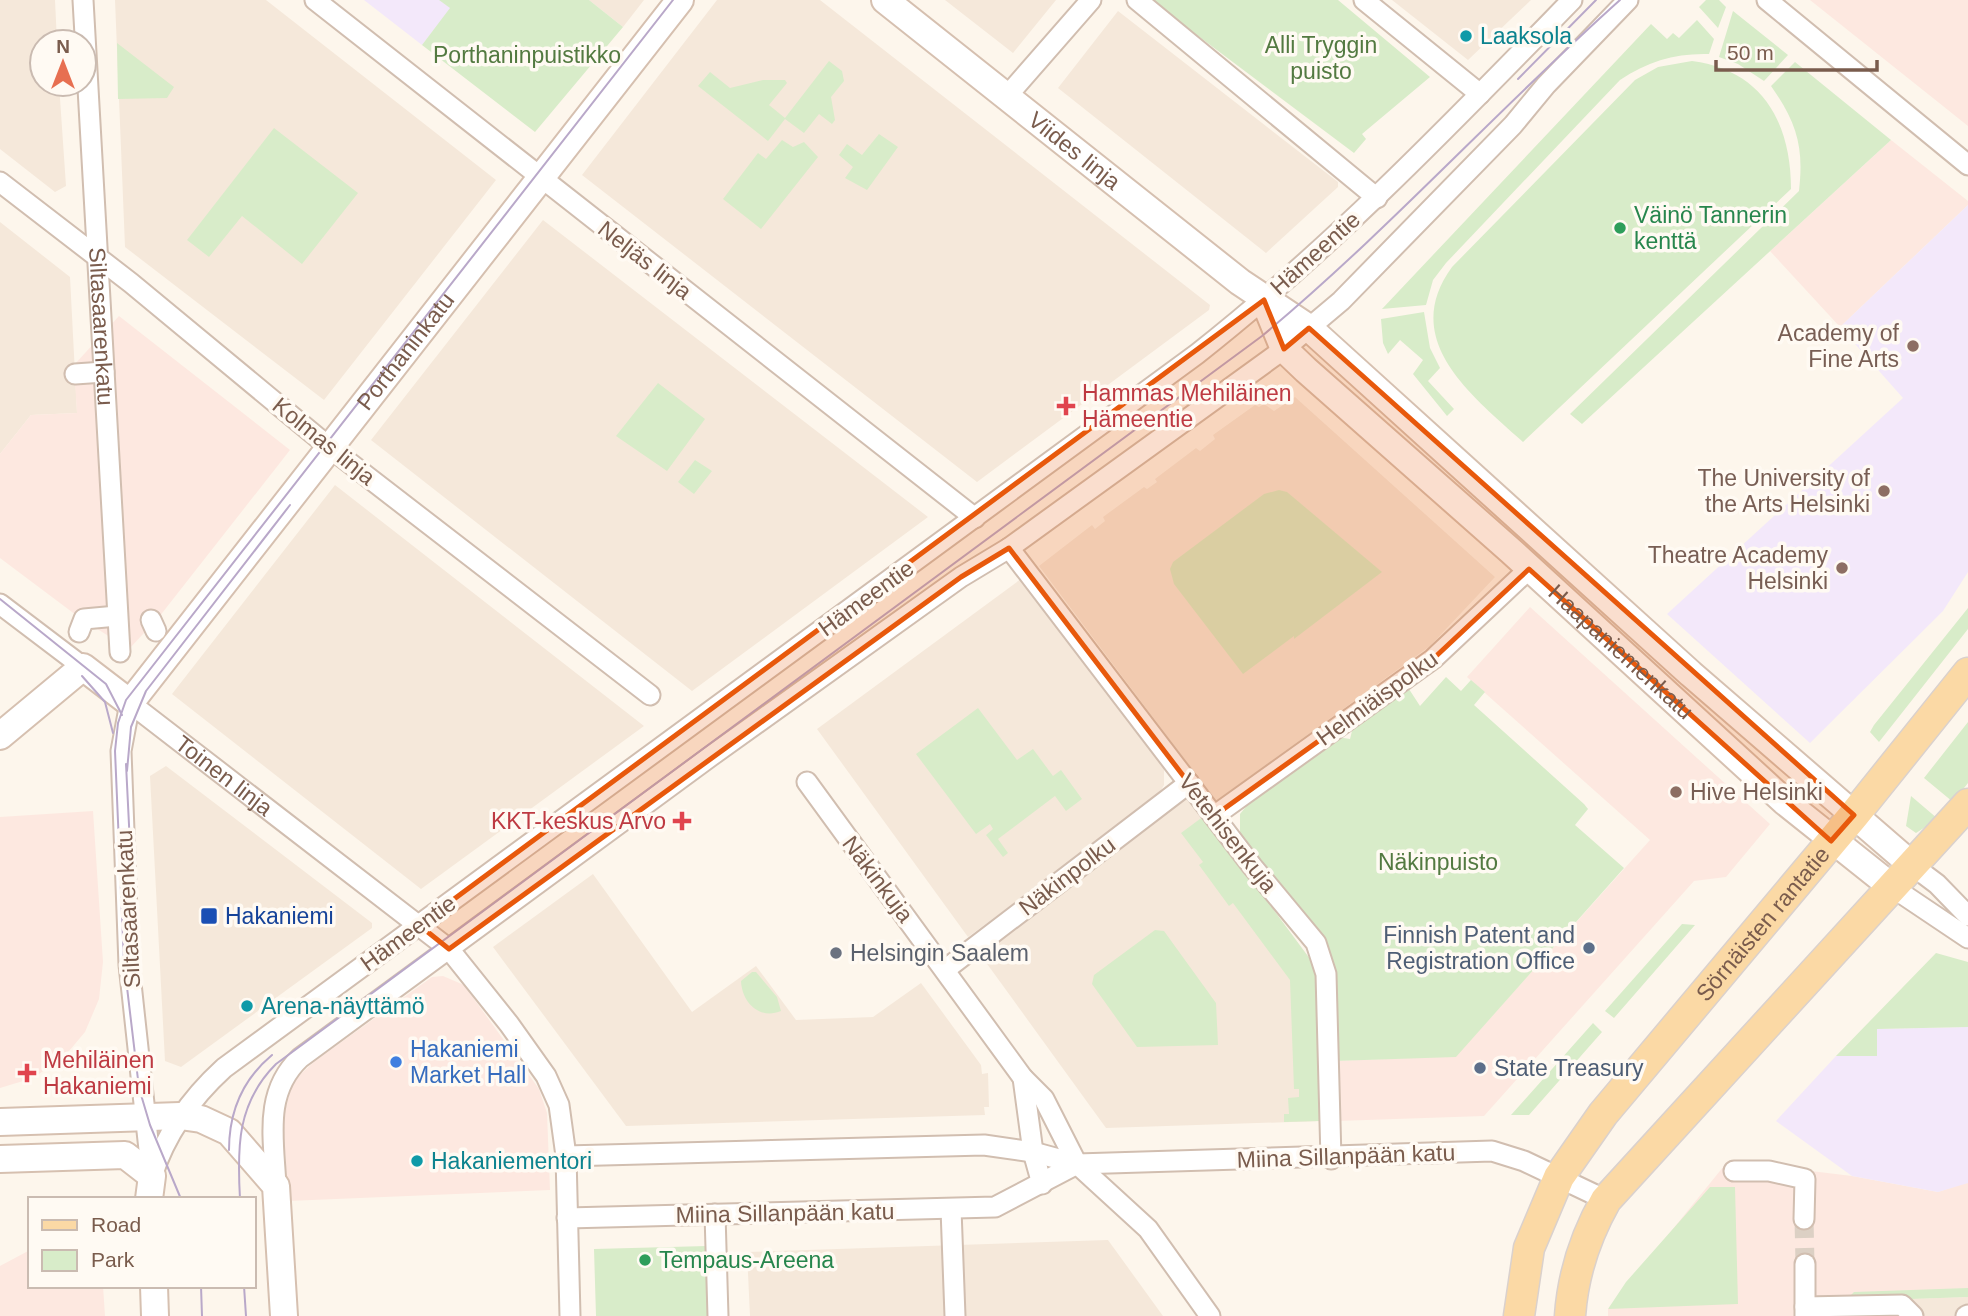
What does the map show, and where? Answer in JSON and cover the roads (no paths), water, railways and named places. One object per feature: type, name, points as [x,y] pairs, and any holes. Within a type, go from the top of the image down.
[{"type":"main road","name":"Porthaninkatu","points":[[130,702],[680,0]]},
{"type":"main road","name":"Viides linja","points":[[885,0],[1264,300],[1310,328]]},
{"type":"main road","name":"Viides linja","points":[[1264,300],[1284,349]]},
{"type":"main road","name":"Haapaniemenkatu","points":[[1310,328],[1701,683],[1913,866]]},
{"type":"main road","name":"Haapaniemenkatu","points":[[1284,349],[1831,841],[1892,887]]},
{"type":"main road","name":"Toinen linja","points":[[83,667],[130,702]]},
{"type":"main road","points":[[0,736],[83,667]]},
{"type":"main road","name":"Sörnäisten rantatie","points":[[1519,1316],[1529,1248],[1543,1208],[1559,1177],[1603,1114],[1854,815],[1968,673]]},
{"type":"main road","points":[[1570,1316],[1580,1257],[1588,1232],[1606,1200],[1968,804]]},
{"type":"main road","points":[[0,1122],[180,1116],[201,1119],[229,1132],[276,1186],[284,1316]]},
{"type":"main road","points":[[0,1159],[125,1155],[151,1188]]},
{"type":"main road","points":[[153,1288],[155,1316]]},
{"type":"street","name":"Siltasaarenkatu","points":[[82,0],[120,652]]},
{"type":"street","name":"Neljäs linja","points":[[315,0],[975,518]]},
{"type":"street","points":[[1007,96],[1091,0]]},
{"type":"street","points":[[1137,0],[1377,198]]},
{"type":"street","points":[[1364,0],[1480,94]]},
{"type":"street","name":"Hämeentie","points":[[151,1188],[161,1151],[180,1116],[224,1068],[1197,354],[1264,300],[1377,198],[1572,0]]},
{"type":"street","name":"Hämeentie","points":[[276,1186],[273,1113],[281,1080],[300,1058],[961,578],[1009,548],[1284,349],[1341,301],[1628,0]]},
{"type":"street","points":[[1767,0],[1968,165]]},
{"type":"street","name":"Kolmas linja","points":[[0,182],[97,257],[329,447],[650,695]]},
{"type":"street","points":[[75,380],[105,379]]},
{"type":"street","name":"Vetehisenkuja","points":[[1009,548],[1252,866],[1316,943],[1326,974],[1331,1159]]},
{"type":"street","name":"Helmiäispolku","points":[[1214,816],[1433,659],[1529,569]]},
{"type":"street","name":"Toinen linja","points":[[0,604],[83,667]]},
{"type":"street","points":[[79,632],[84,620],[117,616]]},
{"type":"street","name":"Siltasaarenkatu","points":[[130,702],[124,726],[121,763],[130,965],[147,1117],[151,1188]]},
{"type":"street","name":"Toinen linja","points":[[130,702],[449,949],[509,1024],[553,1088],[559,1105],[566,1156],[570,1316]]},
{"type":"street","name":"Näkinkuja","points":[[807,782],[946,968],[1023,1078],[1044,1099],[1077,1164],[1148,1230],[1210,1316]]},
{"type":"street","name":"Näkinpolku","points":[[946,968],[1189,783]]},
{"type":"street","points":[[1252,866],[1272,867]]},
{"type":"street","name":"Haapaniemenkatu","points":[[1913,866],[1937,884],[1968,916]]},
{"type":"street","name":"Haapaniemenkatu","points":[[1892,887],[1968,938]]},
{"type":"street","name":"Näkinkuja","points":[[1023,1078],[1033,1152],[1042,1184]]},
{"type":"street","name":"Miina Sillanpään katu","points":[[566,1156],[984,1145],[1033,1152],[1077,1164],[1331,1159],[1402,1152],[1492,1152],[1559,1177],[1606,1200]]},
{"type":"street","name":"Miina Sillanpään katu","points":[[567,1218],[995,1207],[1077,1164]]},
{"type":"street","points":[[1734,1171],[1769,1171],[1805,1179],[1804,1219]]},
{"type":"street","points":[[951,1209],[955,1316]]},
{"type":"street","points":[[715,1214],[719,1316]]},
{"type":"street","points":[[1805,1264],[1805,1312],[1902,1305],[1913,1316]]},
{"type":"tunnel","points":[[1804,1219],[1805,1264]]},
{"type":"tram line","points":[[180,1197],[150,1125],[139,1088],[124,962],[115,751],[118,723],[126,700],[673,0]]},
{"type":"tram line","points":[[1518,79],[1596,0]]},
{"type":"tram line","points":[[240,1197],[242,1127],[254,1094],[276,1064],[1262,336],[1354,255],[1620,0]]},
{"type":"tram line","points":[[127,771],[131,727],[146,691],[290,505]]},
{"type":"tram line","points":[[0,599],[106,684],[122,715]]},
{"type":"tram line","points":[[82,676],[105,702],[113,733]]},
{"type":"tram line","points":[[126,764],[137,987]]},
{"type":"tram line","points":[[229,1150],[232,1122],[239,1097],[253,1075],[272,1055]]},
{"type":"tram line","points":[[201,1288],[202,1316]]},
{"type":"tram line","points":[[244,1288],[246,1316]]},
{"type":"place","name":"Laaksola","points":[[1466,36]]},
{"type":"place","name":"Väinö Tannerin kenttä","points":[[1620,228]]},
{"type":"place","name":"Academy of Fine Arts","points":[[1913,346]]},
{"type":"place","name":"Hammas Mehiläinen Hämeentie","points":[[1066,406]]},
{"type":"place","name":"The University of the Arts Helsinki","points":[[1884,491]]},
{"type":"place","name":"Theatre Academy Helsinki","points":[[1842,568]]},
{"type":"place","name":"Hive Helsinki","points":[[1676,792]]},
{"type":"place","name":"KKT-keskus Arvo","points":[[682,821]]},
{"type":"place","name":"Hakaniemi","points":[[209,916]]},
{"type":"place","name":"Finnish Patent and Registration Office","points":[[1589,948]]},
{"type":"place","name":"Helsingin Saalem","points":[[836,953]]},
{"type":"place","name":"Arena-näyttämö","points":[[247,1006]]},
{"type":"place","name":"Hakaniemi Market Hall","points":[[396,1062]]},
{"type":"place","name":"State Treasury","points":[[1480,1068]]},
{"type":"place","name":"Mehiläinen Hakaniemi","points":[[27,1073]]},
{"type":"place","name":"Hakaniementori","points":[[417,1161]]},
{"type":"place","name":"Tempaus-Areena","points":[[645,1260]]},
{"type":"park label","name":"Porthaninpuistikko","points":[[527,55]]},
{"type":"park label","name":"Alli Tryggin puisto","points":[[1321,58]]},
{"type":"park label","name":"Näkinpuisto","points":[[1438,862]]}]
